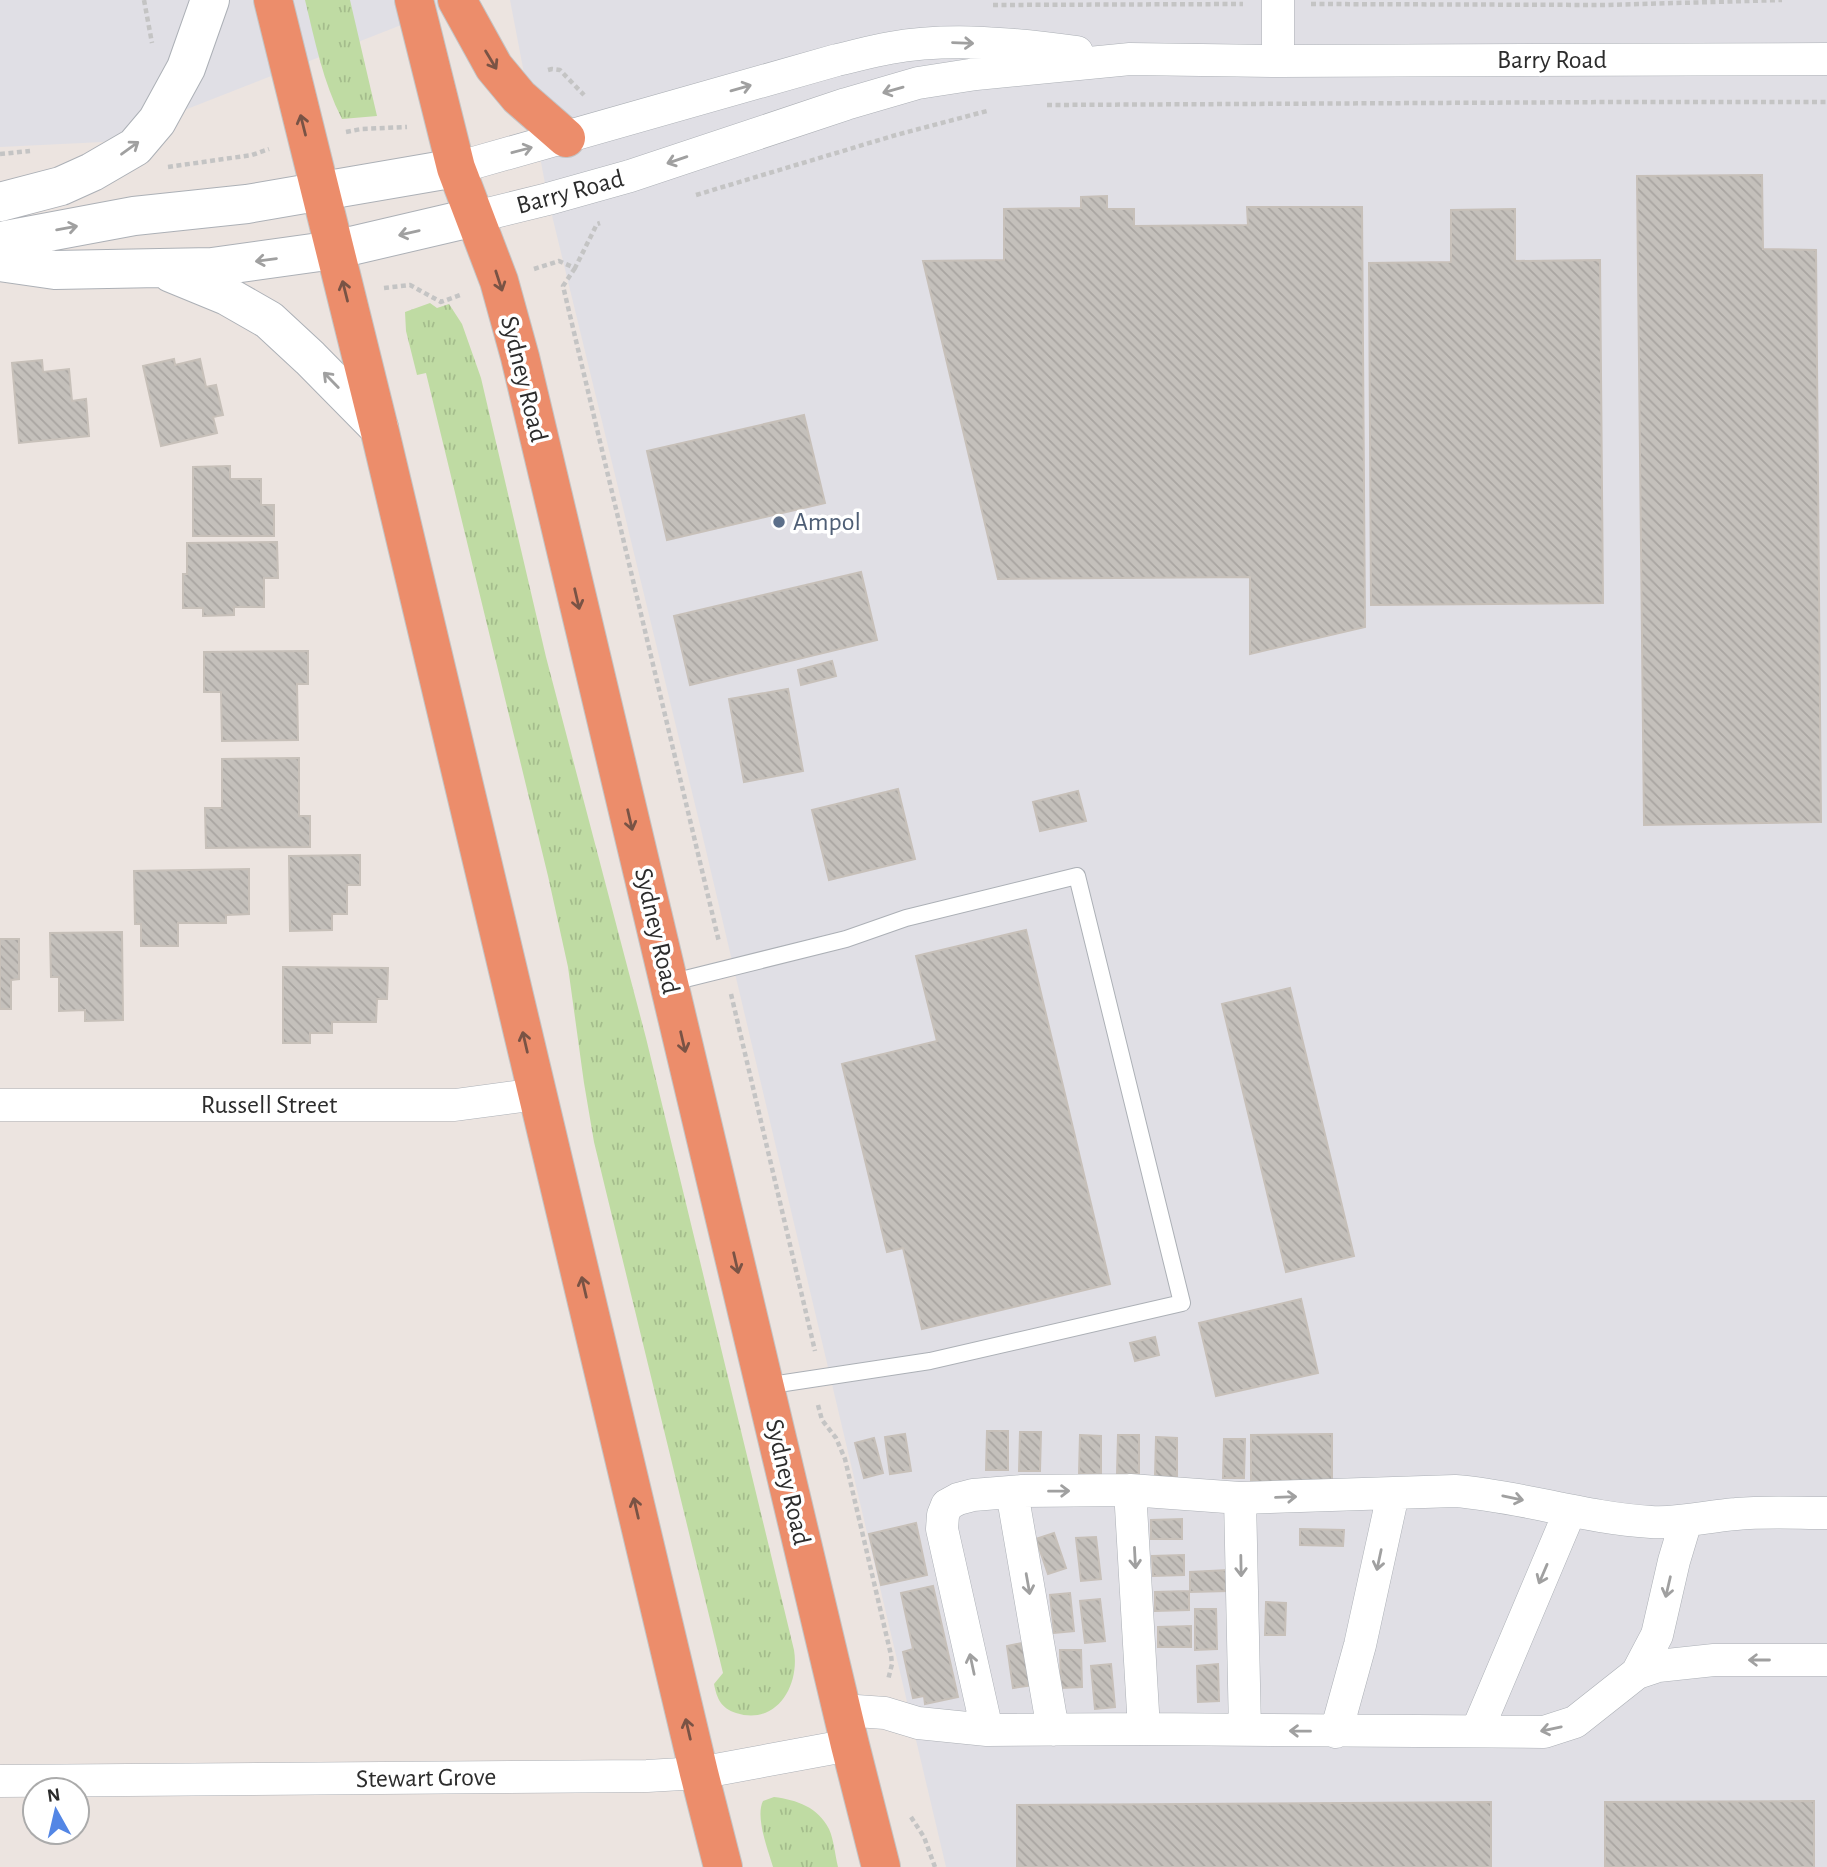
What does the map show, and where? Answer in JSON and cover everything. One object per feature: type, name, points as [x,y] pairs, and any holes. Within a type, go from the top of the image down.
[{"type":"highway","points":[[273,0],[379,428],[723,1867]]},
{"type":"highway","name":"Sydney Road","points":[[414,0],[456,168],[499,281],[520,357],[881,1867]]},
{"type":"highway","points":[[457,0],[494,67],[519,97],[566,138]]},
{"type":"main road","points":[[0,202],[61,186],[92,172],[135,146],[157,121],[186,68],[210,0]]},
{"type":"main road","name":"Barry Road","points":[[0,241],[134,216],[247,204],[456,168]]},
{"type":"main road","name":"Barry Road","points":[[0,262],[55,270],[212,267],[334,250],[475,217]]},
{"type":"main road","points":[[159,268],[227,296],[269,320],[379,428]]},
{"type":"street","points":[[1278,61],[1279,0]]},
{"type":"street","name":"Barry Road","points":[[456,168],[891,47],[951,42],[1028,45],[1130,59]]},
{"type":"street","name":"Barry Road","points":[[475,217],[630,176],[846,104],[918,83],[976,74],[1130,59],[1827,59]]},
{"type":"street","name":"Russell Street","points":[[0,1105],[455,1105],[538,1094]]},
{"type":"street","points":[[1130,1490],[1144,1729]]},
{"type":"street","points":[[987,1730],[942,1529],[947,1505],[972,1495],[1130,1490],[1240,1498],[1422,1491],[1489,1493],[1570,1511],[1655,1523],[1738,1513],[1827,1513]]},
{"type":"street","points":[[1012,1492],[1053,1730]]},
{"type":"street","points":[[1336,1732],[1360,1644],[1393,1494]]},
{"type":"street","points":[[1240,1498],[1245,1730]]},
{"type":"street","points":[[1476,1731],[1570,1511]]},
{"type":"street","points":[[1637,1673],[1657,1635],[1686,1521]]},
{"type":"street","points":[[1637,1673],[1658,1666],[1714,1660],[1827,1660]]},
{"type":"street","name":"Stewart Grove","points":[[0,1781],[633,1776],[699,1773],[846,1728],[885,1713],[918,1723],[987,1730],[1544,1732],[1575,1722],[1637,1673]]},
{"type":"lane","points":[[669,983],[846,939],[906,918],[1077,876],[1182,1303],[930,1361],[765,1386]]},
{"type":"path","points":[[1035,106],[1827,102]]},
{"type":"path","points":[[688,197],[896,135],[996,109]]},
{"type":"path","points":[[610,220],[597,224],[563,286],[814,1344],[819,1412],[836,1438],[845,1459],[891,1656],[892,1664],[884,1693],[885,1713]]},
{"type":"path","points":[[559,261],[575,268]]},
{"type":"path","points":[[908,1812],[924,1838],[935,1867]]},
{"type":"shaded area","points":[[0,0],[465,0],[103,142],[0,147]]},
{"type":"shaded area","points":[[510,0],[1827,0],[1827,1867],[946,1867],[699,821],[548,199]]},
{"type":"green space","points":[[305,0],[350,0],[377,116],[342,119],[325,76]]},
{"type":"green space","points":[[430,303],[437,308],[449,304],[462,324],[481,378],[546,657],[646,1038],[794,1650],[795,1664],[789,1689],[774,1708],[763,1714],[750,1716],[731,1711],[720,1702],[715,1689],[714,1684],[723,1673],[594,1142],[568,967],[548,876],[426,373],[417,375],[406,331],[405,312]]},
{"type":"green space","points":[[774,1797],[799,1803],[819,1815],[831,1833],[838,1867],[773,1867],[760,1816],[763,1801]]},
{"type":"building","points":[[1762,175],[1763,249],[1816,250],[1821,822],[1644,825],[1637,176]]},
{"type":"building","points":[[1107,196],[1107,209],[1134,209],[1134,226],[1248,225],[1247,207],[1362,207],[1365,627],[1250,654],[1250,577],[998,579],[923,261],[1004,260],[1004,209],[1081,208],[1081,197]]},
{"type":"building","points":[[1515,209],[1515,261],[1600,260],[1603,603],[1371,605],[1369,263],[1451,262],[1451,210]]},
{"type":"building","points":[[174,359],[175,365],[200,359],[206,387],[216,385],[223,415],[213,417],[217,433],[161,446],[143,366]]},
{"type":"building","points":[[42,360],[43,372],[69,369],[72,401],[86,399],[89,436],[19,443],[12,363]]},
{"type":"building","points":[[804,415],[825,503],[667,540],[647,451]]},
{"type":"building","points":[[230,466],[230,479],[261,479],[261,505],[274,505],[274,536],[193,536],[193,467]]},
{"type":"building","points":[[277,542],[278,578],[264,578],[264,607],[234,607],[234,615],[203,616],[203,608],[183,608],[187,543]]},
{"type":"building","points":[[861,572],[877,640],[690,685],[674,616]]},
{"type":"building","points":[[308,651],[308,684],[297,684],[298,740],[222,741],[221,692],[204,692],[204,652]]},
{"type":"building","points":[[832,661],[836,676],[801,685],[798,670]]},
{"type":"building","points":[[788,689],[803,771],[744,782],[729,699]]},
{"type":"building","points":[[299,758],[299,816],[310,816],[310,847],[206,848],[205,808],[222,808],[222,759]]},
{"type":"building","points":[[898,789],[915,859],[829,880],[812,810]]},
{"type":"building","points":[[1078,791],[1086,821],[1040,831],[1033,802]]},
{"type":"building","points":[[360,855],[360,885],[347,885],[347,914],[332,914],[332,930],[290,931],[289,856]]},
{"type":"building","points":[[249,869],[249,914],[226,915],[226,923],[178,923],[178,946],[141,946],[141,924],[135,924],[134,871]]},
{"type":"building","points":[[1026,930],[1110,1284],[922,1329],[903,1248],[887,1252],[842,1064],[937,1041],[916,956]]},
{"type":"building","points":[[122,932],[123,1020],[85,1021],[85,1010],[59,1011],[59,977],[51,977],[50,933]]},
{"type":"building","points":[[0,939],[19,939],[19,979],[11,980],[11,1009],[0,1009]]},
{"type":"building","points":[[283,967],[388,968],[387,999],[377,999],[376,1022],[332,1022],[332,1033],[310,1033],[310,1043],[283,1043]]},
{"type":"building","points":[[1290,988],[1354,1256],[1286,1272],[1222,1004]]},
{"type":"building","points":[[1301,1299],[1318,1373],[1216,1396],[1199,1323]]},
{"type":"building","points":[[1155,1337],[1159,1355],[1135,1361],[1130,1343]]},
{"type":"building","points":[[987,1431],[1008,1431],[1008,1470],[986,1470]]},
{"type":"building","points":[[1020,1432],[1041,1432],[1040,1471],[1019,1471]]},
{"type":"building","points":[[905,1434],[911,1471],[890,1474],[885,1437]]},
{"type":"building","points":[[1332,1434],[1332,1484],[1251,1484],[1251,1435]]},
{"type":"building","points":[[1080,1435],[1101,1436],[1101,1474],[1079,1474]]},
{"type":"building","points":[[1118,1435],[1139,1435],[1139,1474],[1117,1474]]},
{"type":"building","points":[[1156,1437],[1177,1438],[1177,1477],[1155,1477]]},
{"type":"building","points":[[874,1438],[883,1473],[864,1478],[855,1443]]},
{"type":"building","points":[[1224,1439],[1245,1439],[1244,1478],[1223,1478]]},
{"type":"building","points":[[1182,1519],[1182,1539],[1151,1539],[1151,1520]]},
{"type":"building","points":[[916,1523],[927,1575],[881,1585],[869,1534]]},
{"type":"building","points":[[1300,1529],[1344,1530],[1343,1546],[1300,1545]]},
{"type":"building","points":[[1054,1533],[1066,1568],[1048,1574],[1036,1539]]},
{"type":"building","points":[[1096,1537],[1101,1579],[1081,1581],[1076,1538]]},
{"type":"building","points":[[1184,1555],[1184,1575],[1153,1576],[1152,1556]]},
{"type":"building","points":[[1228,1570],[1228,1591],[1190,1592],[1190,1572]]},
{"type":"building","points":[[933,1586],[958,1697],[925,1704],[924,1696],[913,1698],[903,1652],[913,1649],[901,1593]]},
{"type":"building","points":[[1189,1591],[1189,1610],[1155,1611],[1155,1592]]},
{"type":"building","points":[[1070,1593],[1074,1631],[1054,1633],[1050,1595]]},
{"type":"building","points":[[1100,1599],[1105,1641],[1085,1643],[1080,1601]]},
{"type":"building","points":[[1266,1602],[1286,1603],[1285,1635],[1265,1635]]},
{"type":"building","points":[[1195,1609],[1216,1609],[1217,1649],[1195,1650]]},
{"type":"building","points":[[1191,1626],[1191,1647],[1158,1647],[1158,1627]]},
{"type":"building","points":[[1027,1642],[1034,1685],[1013,1688],[1007,1646]]},
{"type":"building","points":[[1060,1650],[1081,1650],[1082,1687],[1061,1688]]},
{"type":"building","points":[[1111,1664],[1115,1707],[1095,1709],[1091,1666]]},
{"type":"building","points":[[1218,1664],[1219,1701],[1198,1702],[1197,1666]]},
{"type":"building","points":[[1814,1801],[1814,1867],[1605,1867],[1605,1802]]},
{"type":"building","points":[[1491,1802],[1491,1867],[1017,1867],[1017,1805]]},
{"type":"place","name":"Ampol","points":[[779,522]]}]
